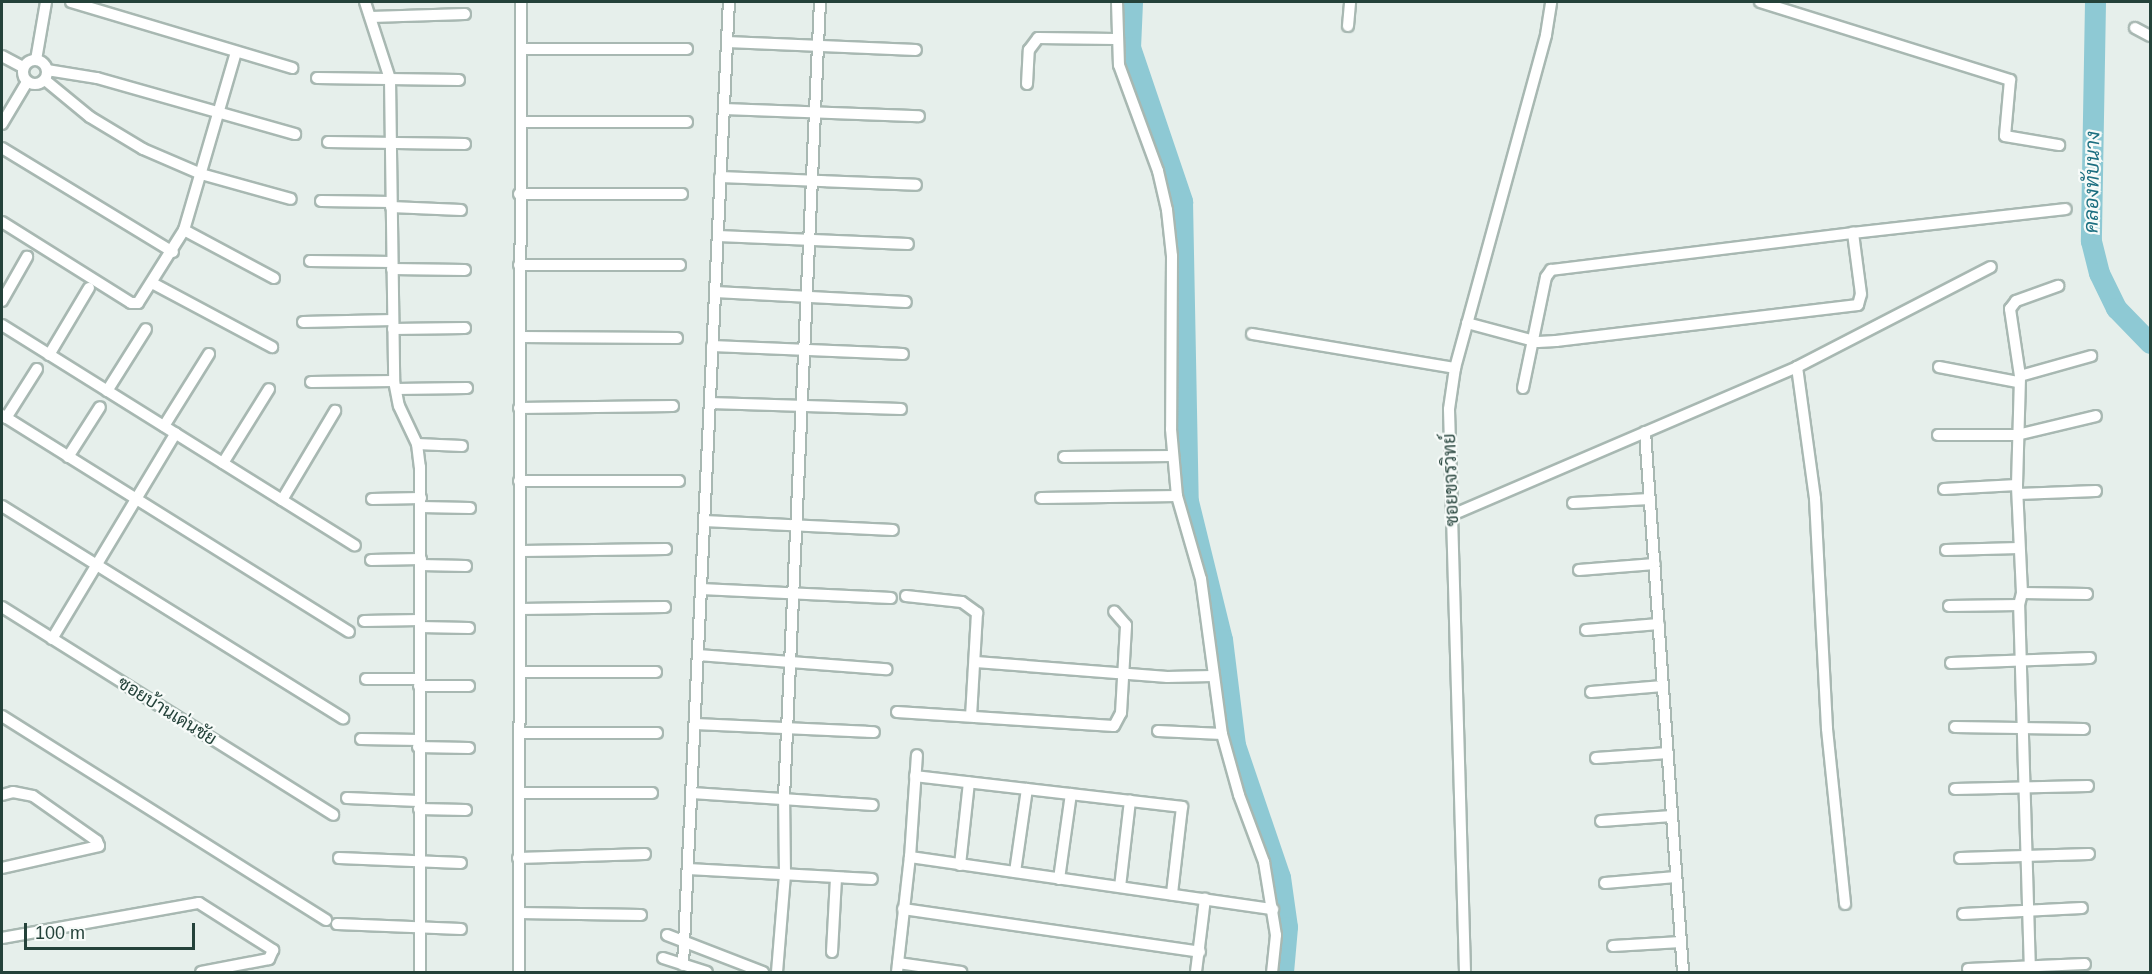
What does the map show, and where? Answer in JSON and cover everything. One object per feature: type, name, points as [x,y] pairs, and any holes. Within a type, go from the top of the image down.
[{"type":"street","points":[[46,2],[36,60],[46,75],[115,133],[201,174],[291,200]]},
{"type":"street","points":[[71,2],[292,68]]},
{"type":"street","points":[[365,2],[390,79],[395,385],[417,444],[421,503],[418,805],[420,972]]},
{"type":"street","points":[[519,972],[518,858],[522,551],[519,481],[521,2]]},
{"type":"street","points":[[683,966],[729,2]]},
{"type":"street","points":[[777,972],[785,874],[783,797],[804,405],[820,2]]},
{"type":"street","points":[[1117,2],[1116,39],[1119,65],[1158,171],[1167,210],[1172,256],[1173,456],[1177,496],[1201,579],[1212,676],[1222,734],[1239,795],[1264,862],[1274,909],[1272,972]]},
{"type":"street","points":[[1348,26],[1350,2]]},
{"type":"street","name":"ซอยขจรวิทย์","points":[[1465,972],[1449,409],[1455,368],[1546,35],[1551,2]]},
{"type":"street","points":[[1760,2],[2010,80],[2006,136],[2059,145]]},
{"type":"street","points":[[371,17],[465,14]]},
{"type":"street","points":[[2135,28],[2151,36]]},
{"type":"street","points":[[1027,84],[1029,50],[1038,38],[1116,39]]},
{"type":"street","points":[[727,42],[916,50]]},
{"type":"street","points":[[521,49],[687,50]]},
{"type":"street","points":[[2,222],[131,303],[141,302],[154,284],[184,230],[237,52]]},
{"type":"street","points":[[2,56],[23,67],[27,82],[2,124]]},
{"type":"street","points":[[23,67],[36,60]]},
{"type":"street","points":[[27,82],[36,84],[46,75],[98,78],[295,135]]},
{"type":"street","points":[[317,78],[459,80]]},
{"type":"street","points":[[724,109],[919,116]]},
{"type":"street","points":[[522,122],[687,122]]},
{"type":"street","points":[[328,142],[465,144]]},
{"type":"street","points":[[2,148],[173,252]]},
{"type":"street","points":[[720,177],[916,185]]},
{"type":"street","points":[[519,194],[682,194]]},
{"type":"street","points":[[321,201],[461,210]]},
{"type":"street","points":[[1523,388],[1546,277],[1551,270],[2066,209]]},
{"type":"street","points":[[184,230],[274,278]]},
{"type":"street","points":[[1467,323],[1532,340],[1556,341],[1858,305],[1861,294],[1853,233]]},
{"type":"street","points":[[718,236],[810,242],[908,244]]},
{"type":"street","points":[[2,301],[27,257]]},
{"type":"street","points":[[310,261],[465,270]]},
{"type":"street","points":[[519,265],[680,265]]},
{"type":"street","points":[[1452,515],[1797,367],[1990,267]]},
{"type":"street","points":[[154,284],[272,347]]},
{"type":"street","points":[[2030,969],[2025,856],[2023,662],[2019,605],[2022,593],[2017,435],[2019,379],[2011,304],[2058,286]]},
{"type":"street","points":[[49,355],[89,288]]},
{"type":"street","points":[[715,292],[906,302]]},
{"type":"street","points":[[303,322],[465,328]]},
{"type":"street","points":[[2,326],[355,546]]},
{"type":"street","points":[[108,391],[146,329]]},
{"type":"street","points":[[1252,334],[1455,368]]},
{"type":"street","points":[[520,337],[677,338]]},
{"type":"street","points":[[712,346],[903,354]]},
{"type":"street","points":[[164,426],[209,354]]},
{"type":"street","points":[[1939,367],[2019,379],[2091,356]]},
{"type":"street","points":[[1797,367],[1815,499],[1827,729],[1845,904]]},
{"type":"street","points":[[37,369],[4,417],[349,632]]},
{"type":"street","points":[[311,382],[467,388]]},
{"type":"street","points":[[223,463],[269,389]]},
{"type":"street","points":[[710,403],[901,409]]},
{"type":"street","points":[[519,408],[673,406]]},
{"type":"street","points":[[68,457],[100,407]]},
{"type":"street","points":[[282,500],[335,411]]},
{"type":"street","points":[[1938,435],[2017,435],[2096,416]]},
{"type":"street","points":[[1645,432],[1683,972]]},
{"type":"street","points":[[52,639],[176,434]]},
{"type":"street","points":[[417,444],[462,446]]},
{"type":"street","points":[[1064,457],[1173,456]]},
{"type":"street","points":[[519,481],[679,482]]},
{"type":"street","points":[[1944,489],[2096,491]]},
{"type":"street","points":[[1041,498],[1177,496]]},
{"type":"street","points":[[372,499],[470,508]]},
{"type":"street","points":[[1573,502],[1650,499]]},
{"type":"street","points":[[2,506],[343,718]]},
{"type":"street","points":[[704,521],[893,530]]},
{"type":"street","points":[[1946,550],[2019,548]]},
{"type":"street","points":[[522,551],[666,549]]},
{"type":"street","points":[[371,561],[466,566]]},
{"type":"street","points":[[1579,570],[1654,564]]},
{"type":"street","points":[[701,589],[891,598]]},
{"type":"street","points":[[2022,593],[2087,594]]},
{"type":"street","points":[[906,597],[970,605],[977,613],[979,628],[971,717]]},
{"type":"street","points":[[1949,606],[2019,605]]},
{"type":"street","name":"ซอยบ้านเด่นชัย","points":[[2,607],[333,815]]},
{"type":"street","points":[[520,609],[664,608]]},
{"type":"street","points":[[897,712],[1114,726],[1121,713],[1126,625],[1114,611]]},
{"type":"street","points":[[364,621],[469,628]]},
{"type":"street","points":[[1586,630],[1659,624]]},
{"type":"street","points":[[698,656],[886,669]]},
{"type":"street","points":[[1951,663],[2090,658]]},
{"type":"street","points":[[976,662],[1124,674],[1212,676]]},
{"type":"street","points":[[521,672],[656,672]]},
{"type":"street","points":[[366,679],[469,686]]},
{"type":"street","points":[[1591,692],[1663,686]]},
{"type":"street","points":[[2,716],[332,922],[461,929]]},
{"type":"street","points":[[695,724],[874,732]]},
{"type":"street","points":[[1955,727],[2084,729]]},
{"type":"street","points":[[1158,731],[1222,734]]},
{"type":"street","points":[[520,733],[657,733]]},
{"type":"street","points":[[361,739],[469,748]]},
{"type":"street","points":[[1596,758],[1668,753]]},
{"type":"street","points":[[917,755],[910,857],[898,968],[962,972]]},
{"type":"street","points":[[915,776],[1182,807],[1172,894]]},
{"type":"street","points":[[960,865],[969,782]]},
{"type":"street","points":[[1955,789],[2026,790],[2088,786]]},
{"type":"street","points":[[1015,872],[1027,789]]},
{"type":"street","points":[[519,793],[652,793]]},
{"type":"street","points":[[692,793],[783,797],[873,805]]},
{"type":"street","points":[[1059,879],[1071,794]]},
{"type":"street","points":[[2,795],[33,796],[97,841],[99,846],[2,868]]},
{"type":"street","points":[[347,798],[466,810]]},
{"type":"street","points":[[1120,887],[1130,801]]},
{"type":"street","points":[[1601,821],[1672,816]]},
{"type":"street","points":[[518,858],[645,854]]},
{"type":"street","points":[[1960,858],[2090,854]]},
{"type":"street","points":[[910,857],[1274,909]]},
{"type":"street","points":[[339,858],[461,863]]},
{"type":"street","points":[[688,869],[836,879],[872,879]]},
{"type":"street","points":[[1605,883],[1676,878]]},
{"type":"street","points":[[832,952],[836,879]]},
{"type":"street","points":[[1196,972],[1205,899]]},
{"type":"street","points":[[2,938],[199,903],[273,950],[268,959],[201,972]]},
{"type":"street","points":[[1963,914],[2082,908]]},
{"type":"street","points":[[903,909],[1200,952]]},
{"type":"street","points":[[519,913],[641,915]]},
{"type":"street","points":[[667,935],[684,944],[763,972]]},
{"type":"street","points":[[1613,946],[1681,942]]},
{"type":"street","points":[[663,958],[704,972]]},
{"type":"street","points":[[1968,969],[2030,969],[2085,964]]},
{"type":"waterway","points":[[1132,2],[1130,47],[1182,201],[1188,501],[1222,639],[1235,745],[1280,877],[1287,927],[1283,972]]},
{"type":"waterway","name":"คลองทับนาง","points":[[2095,2],[2091,241],[2099,273],[2116,308],[2150,343]]}]
